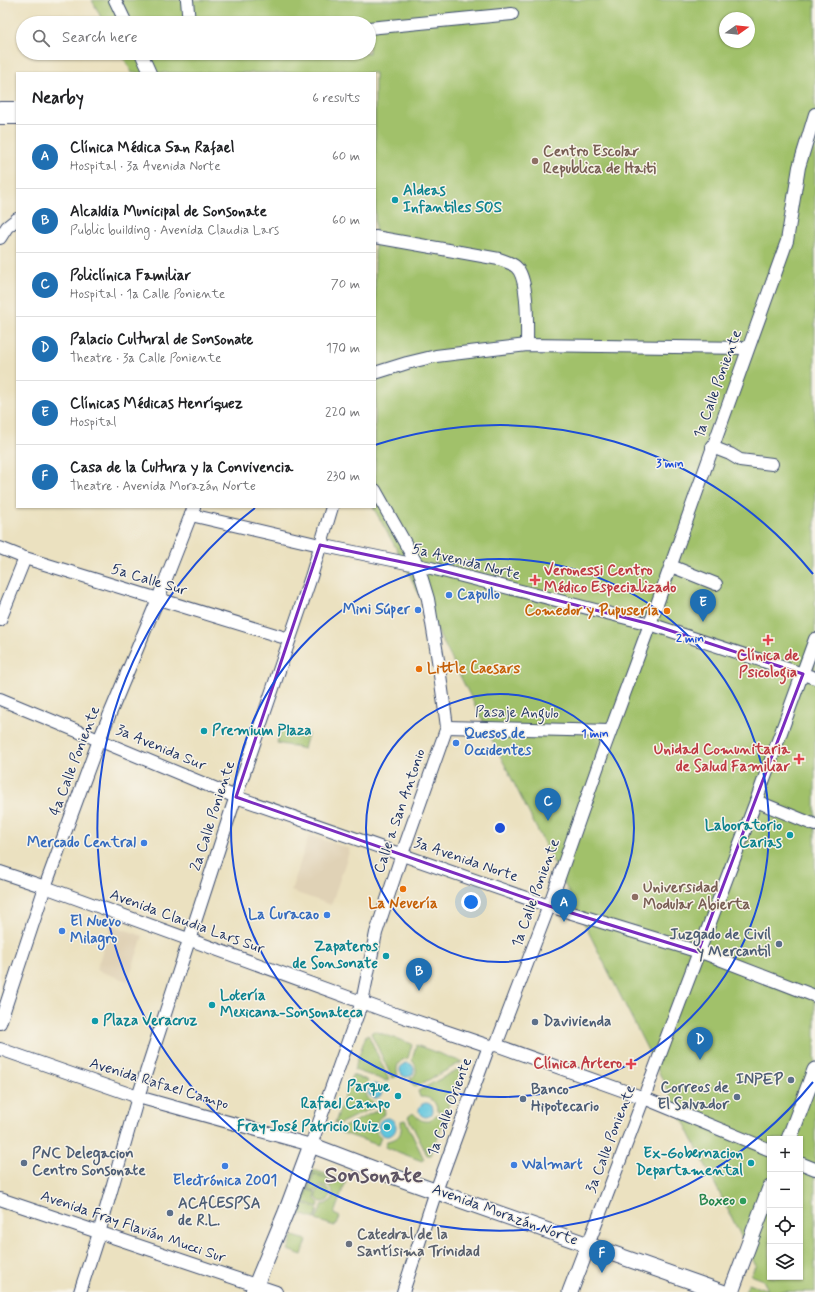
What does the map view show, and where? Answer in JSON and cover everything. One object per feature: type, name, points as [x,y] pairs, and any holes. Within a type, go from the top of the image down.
[{"type":"main road","points":[[790,1136],[815,1070]]},
{"type":"main road","name":"Avenida Morazán Norte","points":[[311,1145],[722,1292]]},
{"type":"main road","points":[[255,1289],[311,1145]]},
{"type":"main road","points":[[732,1292],[767,1196]]},
{"type":"main road","points":[[570,1292],[588,1245]]},
{"type":"street","points":[[115,0],[123,16]]},
{"type":"street","points":[[187,0],[188,16]]},
{"type":"street","points":[[376,27],[512,14]]},
{"type":"street","points":[[144,60],[150,72]]},
{"type":"street","points":[[0,108],[16,108]]},
{"type":"street","name":"1a Calle Poniente","points":[[492,1046],[549,906],[787,241],[799,167],[815,114]]},
{"type":"street","points":[[0,118],[16,118]]},
{"type":"street","points":[[1,235],[11,223],[16,220]]},
{"type":"street","points":[[376,237],[499,259],[517,267],[524,282],[527,344]]},
{"type":"street","points":[[376,373],[436,356],[527,344],[748,348]]},
{"type":"street","points":[[712,447],[730,454],[740,460],[772,464]]},
{"type":"street","name":"Calle a San Antonio","points":[[311,1145],[362,1002],[376,933],[447,727],[428,599],[418,566],[376,492]]},
{"type":"street","name":"2a Calle Poniente","points":[[80,1292],[99,1233],[138,1097],[332,508]]},
{"type":"street","name":"5a Avenida Norte","points":[[193,511],[320,545],[431,568],[650,624],[815,678]]},
{"type":"street","name":"4a Calle Poniente","points":[[0,1023],[45,887],[99,740],[193,511]]},
{"type":"street","name":"5a Calle Sur","points":[[0,548],[25,558],[289,639]]},
{"type":"street","points":[[0,620],[25,558]]},
{"type":"street","points":[[671,566],[716,584]]},
{"type":"street","name":"3a Calle Poniente","points":[[588,1245],[756,801],[815,640]]},
{"type":"street","name":"3a Avenida Sur","points":[[0,699],[236,797],[402,854]]},
{"type":"street","name":"Pasaje Angulo","points":[[447,727],[610,732]]},
{"type":"street","points":[[756,801],[815,825]]},
{"type":"street","name":"3a Avenida Norte","points":[[402,854],[549,906],[706,954],[815,996]]},
{"type":"street","name":"Avenida Claudia Lars Sur","points":[[0,872],[362,1002],[644,1098],[767,1149]]},
{"type":"street","name":"1a Calle Oriente","points":[[403,1292],[436,1190],[492,1046]]},
{"type":"street","name":"Avenida Rafael Campo","points":[[0,1050],[138,1097],[311,1145]]},
{"type":"street","points":[[803,1164],[815,1169]]},
{"type":"street","name":"Avenida Fray Flavián Mucci Sur","points":[[0,1199],[255,1289],[276,1292]]},
{"type":"highlighted area","points":[[320,545],[431,568],[650,624],[803,674],[698,952],[549,906],[236,797]]},
{"type":"shaded area","points":[[309,835],[350,849],[331,905],[291,891]]},
{"type":"shaded area","points":[[112,925],[143,936],[128,981],[96,970]]},
{"type":"green space","points":[[92,0],[815,0],[815,1292],[745,1291],[749,1283],[768,1290],[763,1280],[751,1275],[756,1266],[397,550],[374,508],[376,508],[376,72],[131,72],[125,60],[376,60],[376,16],[100,16]]},
{"type":"green space","points":[[281,728],[308,734],[304,749],[277,743]]},
{"type":"green space","points":[[374,1031],[412,1044],[408,1058],[402,1060],[398,1064],[398,1076],[392,1078],[371,1033]]},
{"type":"green space","points":[[368,1034],[389,1080],[387,1081],[354,1070],[366,1035]]},
{"type":"green space","points":[[416,1045],[462,1062],[415,1087],[410,1079],[416,1073],[416,1068],[412,1060]]},
{"type":"green space","points":[[464,1066],[445,1114],[437,1111],[436,1105],[432,1100],[420,1097],[418,1091]]},
{"type":"green space","points":[[352,1075],[368,1081],[364,1089],[366,1097],[376,1105],[339,1124],[335,1123]]},
{"type":"green space","points":[[384,1107],[385,1114],[379,1119],[375,1128],[381,1137],[378,1145],[340,1132],[340,1129]]},
{"type":"green space","points":[[413,1113],[424,1121],[430,1121],[436,1115],[445,1118],[431,1155],[427,1155],[408,1117]]},
{"type":"green space","points":[[405,1120],[424,1159],[422,1161],[385,1147],[387,1141],[395,1139],[399,1135],[401,1121]]},
{"type":"green space","points":[[314,1170],[331,1176],[330,1179],[313,1173],[303,1203],[318,1209],[315,1219],[295,1212],[310,1172]]},
{"type":"green space","points":[[314,1174],[329,1180],[327,1187],[321,1186],[315,1191],[309,1189]]},
{"type":"green space","points":[[332,1176],[346,1181],[334,1214],[340,1217],[335,1226],[316,1220],[322,1205],[333,1199],[333,1193],[329,1187]]},
{"type":"green space","points":[[320,1188],[326,1188],[330,1192],[330,1198],[326,1202],[320,1202],[316,1198],[316,1192]]},
{"type":"green space","points":[[308,1190],[315,1192],[315,1199],[319,1203],[318,1207],[304,1202]]},
{"type":"green space","points":[[293,1236],[307,1240],[302,1255],[288,1250]]},
{"type":"water","points":[[404,1063],[410,1063],[414,1067],[414,1073],[410,1077],[404,1077],[400,1073],[400,1067]]},
{"type":"water","points":[[372,1084],[378,1084],[382,1088],[382,1094],[378,1098],[372,1098],[368,1094],[368,1088]]},
{"type":"water","points":[[423,1103],[429,1103],[433,1107],[433,1113],[429,1117],[423,1117],[419,1113],[419,1107]]},
{"type":"water","points":[[387,1118],[391,1119],[395,1123],[395,1131],[391,1135],[387,1136],[383,1135],[379,1131],[378,1127],[379,1123],[383,1119]]},
{"type":"place","name":"Centro Escolar Republica de Haiti","points":[[535,161]]},
{"type":"place","name":"Aldeas Infantiles SOS","points":[[395,200]]},
{"type":"place","name":"Veronessi Centro Médico Especializado","points":[[535,580]]},
{"type":"place","name":"Capullo","points":[[449,595]]},
{"type":"place","name":"Mini Súper","points":[[418,610]]},
{"type":"place","name":"Comedor y Pupusería","points":[[667,611]]},
{"type":"place","name":"Clínicas Médicas Henríquez","points":[[703,622]]},
{"type":"place","name":"Clínica de Psicologia","points":[[768,640]]},
{"type":"place","name":"Little Caesars","points":[[419,669]]},
{"type":"place","name":"Premium Plaza","points":[[204,731]]},
{"type":"place","name":"Quesos de Occidentes","points":[[456,743]]},
{"type":"place","name":"Unidad Comunitaria de Salud Familiar","points":[[799,759]]},
{"type":"place","name":"Policlínica Familiar","points":[[548,821]]},
{"type":"place","name":"Laboratorio Carias","points":[[790,835]]},
{"type":"place","name":"Mercado Central","points":[[144,843]]},
{"type":"place","name":"La Nevería","points":[[403,889]]},
{"type":"place","name":"Universidad Modular Abierta","points":[[635,897]]},
{"type":"place","name":"La Curacao","points":[[327,915]]},
{"type":"place","name":"Clínica Médica San Rafael","points":[[564,922]]},
{"type":"place","name":"El Nuevo Milagro","points":[[62,931]]},
{"type":"place","name":"Juzgado de Civil y Mercantil","points":[[779,944]]},
{"type":"place","name":"Zapateros de Sonsonate","points":[[386,956]]},
{"type":"place","name":"Alcaldia Municipal de Sonsonate","points":[[419,991]]},
{"type":"place","name":"Lotería Mexicana-Sonsonateca","points":[[212,1005]]},
{"type":"place","name":"Plaza Veracruz","points":[[95,1021]]},
{"type":"place","name":"Davivienda","points":[[535,1022]]},
{"type":"place","name":"Palacio Cultural de Sonsonate","points":[[700,1060]]},
{"type":"place","name":"Clínica Artero","points":[[631,1064]]},
{"type":"place","name":"INPEP","points":[[791,1080]]},
{"type":"place","name":"Parque Rafael Campo","points":[[398,1096]]},
{"type":"place","name":"Correos de El Salvador","points":[[737,1097]]},
{"type":"place","name":"Banco Hipotecario","points":[[523,1099]]},
{"type":"place","name":"Fray José Patricio Ruiz","points":[[387,1127]]},
{"type":"place","name":"PNC Delegacion Centro Sonsonate","points":[[24,1163]]},
{"type":"place","name":"Ex-Gobernacion Departamental","points":[[751,1163]]},
{"type":"place","name":"Walmart","points":[[514,1165]]},
{"type":"place","name":"Electrónica 2001","points":[[225,1166]]},
{"type":"place","name":"Boxeo","points":[[743,1201]]},
{"type":"place","name":"ACACESPSA de R.L.","points":[[170,1213]]},
{"type":"place","name":"Catedral de la Santísima Trinidad","points":[[349,1244]]},
{"type":"place","name":"Casa de la Cultura y la Convivencia","points":[[602,1273]]},
{"type":"district","name":"Sonsonate","points":[[374,1176]]}]
